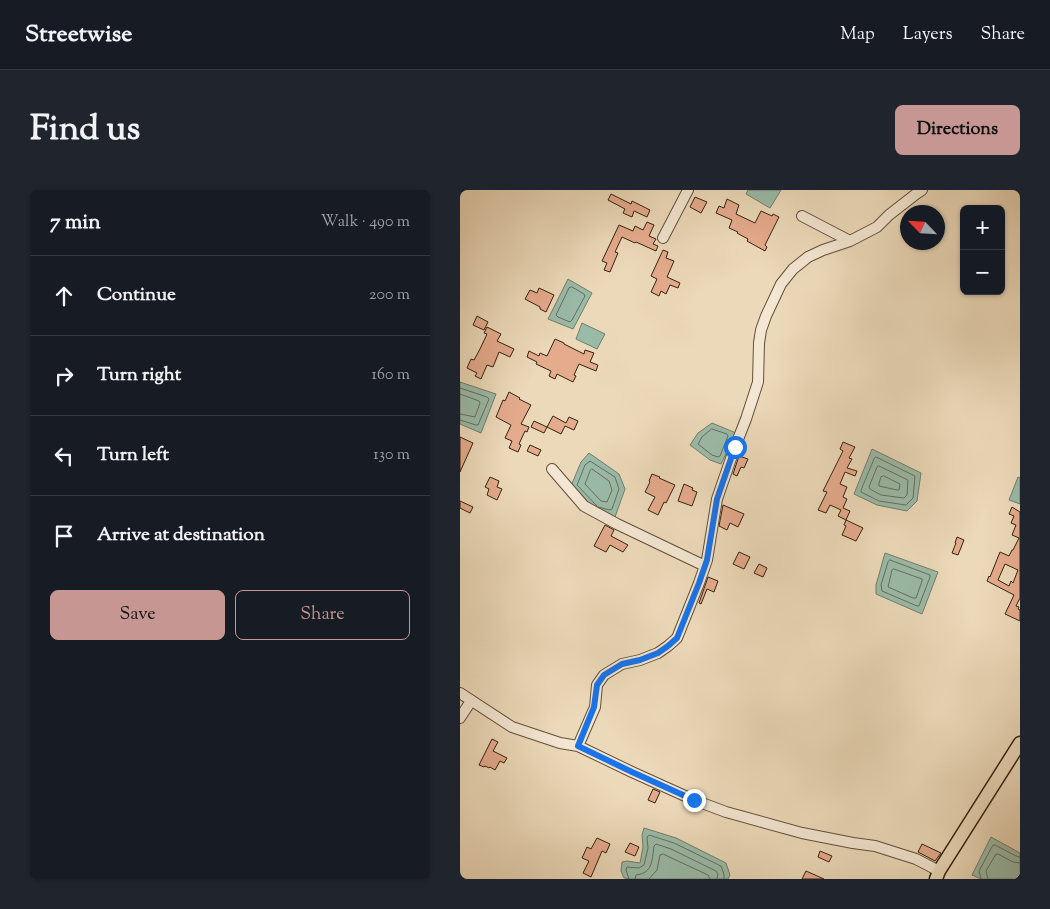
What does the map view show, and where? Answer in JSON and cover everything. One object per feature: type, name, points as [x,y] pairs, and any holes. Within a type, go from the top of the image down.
[{"type":"main road","points":[[937,875],[1020,743]]},
{"type":"street","points":[[664,238],[688,190]]},
{"type":"street","points":[[578,746],[594,707],[597,685],[600,679],[622,664],[658,653],[677,638],[707,560],[717,499],[758,382],[761,330],[781,284],[793,269],[808,257],[850,241],[877,227],[889,215],[922,190]]},
{"type":"street","points":[[802,216],[850,241]]},
{"type":"street","points":[[552,469],[584,506],[704,566]]},
{"type":"street","points":[[460,693],[512,727],[560,743],[578,746],[694,800],[726,812],[802,833],[875,846],[916,859],[937,875]]},
{"type":"street","points":[[460,718],[471,701]]},
{"type":"water","points":[[748,190],[781,190],[770,208],[746,194]]},
{"type":"water","points":[[568,279],[592,293],[573,329],[548,319]]},
{"type":"water","points":[[582,323],[605,334],[597,349],[576,339]]},
{"type":"water","points":[[460,382],[496,394],[481,433],[460,424]]},
{"type":"water","points":[[712,423],[736,433],[721,464],[710,460],[690,445],[698,433]]},
{"type":"water","points":[[872,449],[921,473],[917,501],[907,511],[877,505],[854,494]]},
{"type":"water","points":[[589,453],[619,474],[625,489],[615,517],[595,511],[571,486],[581,462]]},
{"type":"water","points":[[1018,477],[1020,478],[1020,504],[1009,500]]},
{"type":"water","points":[[885,553],[938,572],[922,614],[876,594],[876,585]]},
{"type":"water","points":[[644,828],[676,838],[726,863],[730,875],[728,879],[624,878],[621,871],[622,862],[640,863]]},
{"type":"water","points":[[991,837],[1020,853],[1020,879],[981,879],[972,875]]},
{"type":"building","points":[[611,194],[631,204],[632,201],[650,210],[647,217],[634,211],[632,217],[623,213],[625,209],[608,200]]},
{"type":"building","points":[[695,197],[707,202],[701,213],[690,207]]},
{"type":"building","points":[[727,199],[739,205],[736,214],[755,223],[761,211],[779,217],[765,245],[767,247],[765,251],[729,228],[732,220],[716,213],[719,206],[724,208]]},
{"type":"building","points":[[647,222],[654,225],[649,236],[656,239],[653,244],[658,246],[656,251],[622,237],[615,252],[618,253],[610,272],[604,270],[607,263],[602,261],[619,225],[633,231],[635,226],[643,230]]},
{"type":"building","points":[[663,250],[668,252],[666,258],[674,261],[667,277],[680,283],[678,288],[670,285],[666,294],[661,291],[659,296],[651,292],[657,279],[651,276]]},
{"type":"building","points":[[539,288],[554,295],[546,312],[525,299],[530,290],[537,293]]},
{"type":"building","points":[[477,316],[488,322],[484,330],[473,325]]},
{"type":"building","points":[[487,327],[501,334],[497,341],[514,349],[510,357],[499,352],[493,367],[487,365],[481,379],[475,376],[477,373],[467,368],[471,359],[474,360],[480,349],[487,334],[484,333]]},
{"type":"building","points":[[555,339],[584,354],[585,350],[594,353],[590,362],[598,365],[596,371],[579,364],[573,382],[557,374],[555,379],[549,376],[551,371],[536,364],[537,362],[527,357],[529,351],[539,356],[540,353],[547,356]]},
{"type":"building","points":[[509,392],[531,405],[521,424],[529,427],[519,444],[521,445],[518,452],[509,448],[512,441],[505,438],[511,425],[496,417],[503,400],[505,401]]},
{"type":"building","points":[[553,416],[566,423],[569,417],[578,421],[574,430],[565,426],[561,434],[547,427]]},
{"type":"building","points":[[534,421],[547,427],[544,433],[531,427]]},
{"type":"building","points":[[460,437],[473,443],[460,472]]},
{"type":"building","points":[[843,442],[855,447],[849,458],[852,459],[847,468],[857,471],[855,476],[845,472],[840,484],[847,487],[843,497],[847,499],[843,508],[850,511],[846,520],[838,516],[841,510],[830,505],[826,513],[818,510],[827,492],[823,491],[843,451],[840,449]]},
{"type":"building","points":[[530,445],[541,450],[538,456],[527,451]]},
{"type":"building","points":[[739,456],[748,459],[744,468],[741,467],[737,476],[733,474]]},
{"type":"building","points":[[652,474],[675,485],[658,515],[648,510],[655,497],[645,492]]},
{"type":"building","points":[[490,477],[499,481],[497,487],[502,489],[497,500],[487,495],[489,489],[485,487]]},
{"type":"building","points":[[684,484],[697,492],[692,506],[678,501]]},
{"type":"building","points":[[460,501],[473,507],[470,513],[460,508]]},
{"type":"building","points":[[723,505],[744,514],[738,527],[730,523],[727,530],[719,526]]},
{"type":"building","points":[[1012,507],[1020,512],[1020,598],[1016,606],[1020,610],[1020,621],[1005,614],[1014,595],[987,581],[1000,552],[1009,556],[1019,538],[1012,535],[1016,525],[1011,523],[1014,516],[1009,514]],"holes":[[[1005,564],[1018,570],[1013,583],[1011,581],[1009,586],[998,580]]]},
{"type":"building","points":[[846,520],[863,528],[856,541],[842,535],[846,526],[844,525]]},
{"type":"building","points":[[605,525],[614,530],[611,536],[628,545],[623,552],[610,545],[606,552],[594,546]]},
{"type":"building","points":[[957,537],[964,540],[958,555],[952,553]]},
{"type":"building","points":[[739,552],[750,557],[744,569],[733,564]]},
{"type":"building","points":[[759,564],[767,568],[763,577],[754,573]]},
{"type":"building","points":[[708,577],[718,581],[714,592],[707,589],[701,604],[699,603]]},
{"type":"building","points":[[492,739],[498,742],[493,751],[507,758],[504,763],[500,761],[495,770],[479,765]]},
{"type":"building","points":[[653,789],[660,792],[655,803],[648,800]]},
{"type":"building","points":[[597,838],[610,844],[606,853],[602,851],[591,877],[583,873],[589,861],[582,858],[587,847],[591,849]]},
{"type":"building","points":[[630,843],[639,847],[635,856],[625,852]]},
{"type":"building","points":[[922,844],[941,853],[935,861],[918,852]]},
{"type":"building","points":[[820,851],[832,856],[829,862],[818,857]]},
{"type":"building","points":[[806,871],[824,879],[802,879]]},
{"type":"route","points":[[694,800],[578,746],[594,707],[597,685],[600,679],[622,664],[658,653],[677,638],[707,560],[717,499],[735,447]]}]
